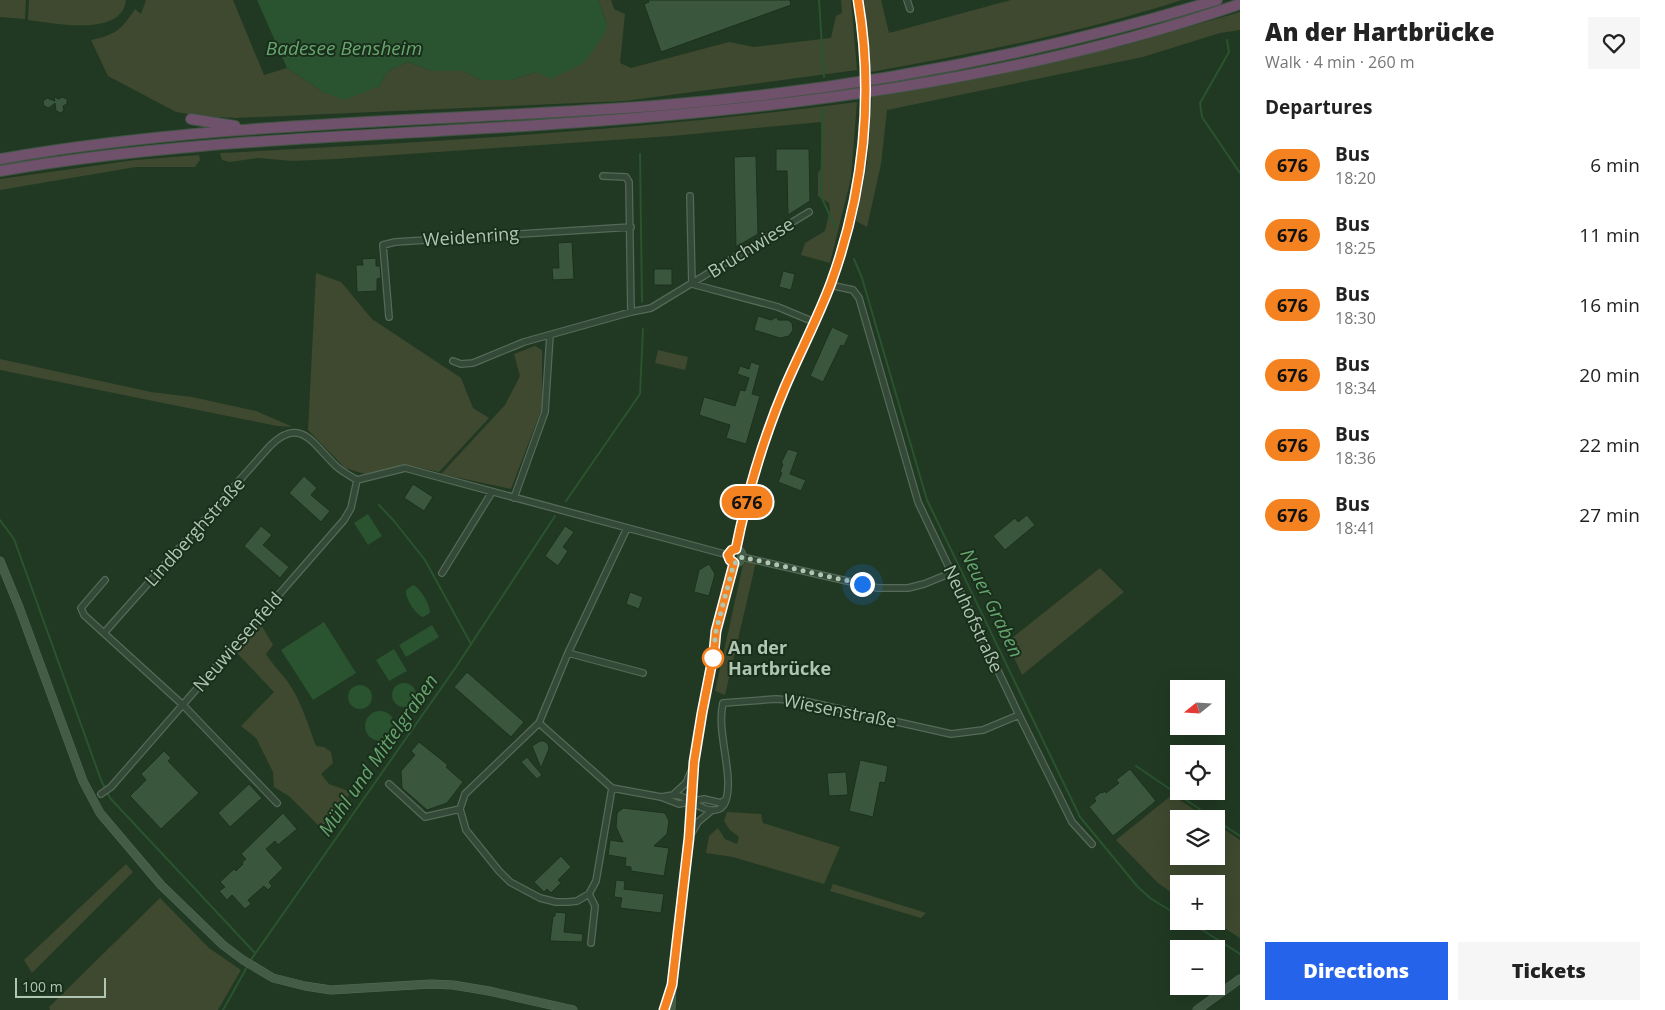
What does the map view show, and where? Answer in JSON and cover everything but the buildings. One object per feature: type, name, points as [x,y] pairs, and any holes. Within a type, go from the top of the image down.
[{"type":"highway","points":[[0,159],[110,144],[248,129],[551,113],[663,105],[774,94],[969,63],[1125,27],[1217,0]]},
{"type":"highway","points":[[0,171],[174,148],[355,134],[626,119],[727,110],[841,96],[901,87],[1024,63],[1136,35],[1240,4]]},
{"type":"highway","points":[[191,119],[248,129]]},
{"type":"main road","points":[[736,549],[752,481],[767,434],[786,385],[830,285],[847,232],[855,197],[862,155],[866,105],[865,66],[858,0]]},
{"type":"main road","points":[[734,563],[728,555],[732,550],[736,549]]},
{"type":"main road","points":[[734,563],[739,562],[742,557],[736,549]]},
{"type":"main road","points":[[0,562],[17,600],[83,781],[100,813],[161,885],[223,945],[243,960],[273,978],[305,986],[331,990],[370,989],[423,984],[453,985],[481,989],[573,1010]]},
{"type":"main road","points":[[672,1010],[672,985],[689,838],[694,762],[714,652],[716,631],[734,563]]},
{"type":"main road","points":[[1197,1010],[1240,979]]},
{"type":"main road","points":[[664,1010],[672,985]]},
{"type":"street","points":[[907,0],[910,9]]},
{"type":"street","points":[[453,361],[461,364],[473,363],[524,342],[632,312],[631,227],[628,179],[626,177],[603,176]]},
{"type":"street","points":[[690,196],[692,284],[778,307],[814,322]]},
{"type":"street","name":"Bruchwiese","points":[[632,312],[652,308],[809,212]]},
{"type":"street","name":"Weidenring","points":[[389,317],[383,245],[424,240],[631,227]]},
{"type":"street","name":"Neuhofstraße","points":[[830,285],[853,290],[859,298],[918,502],[1072,822],[1092,844]]},
{"type":"street","points":[[514,498],[545,412],[550,335]]},
{"type":"street","name":"Lindberghstraße","points":[[104,633],[279,437],[287,433],[304,434],[339,469],[357,480]]},
{"type":"street","points":[[357,480],[405,468],[728,555]]},
{"type":"street","name":"Neuwiesenfeld","points":[[102,794],[111,787],[344,520],[351,508],[357,480]]},
{"type":"street","points":[[442,573],[492,492]]},
{"type":"street","points":[[612,788],[596,881],[589,894],[577,900],[556,902],[526,892],[510,882],[466,830],[460,808],[465,794],[539,723],[568,653],[627,528]]},
{"type":"street","points":[[742,557],[878,588],[908,588],[951,573]]},
{"type":"street","points":[[105,580],[81,608],[84,615],[183,705],[277,803]]},
{"type":"street","points":[[568,653],[643,673]]},
{"type":"street","name":"Wiesenstraße","points":[[726,799],[728,789],[721,720],[723,703],[776,699],[804,701],[951,734],[983,730],[1019,715]]},
{"type":"street","points":[[539,723],[612,788],[661,797],[679,804],[704,799],[721,803],[726,799]]},
{"type":"street","points":[[673,795],[686,783],[694,762]]},
{"type":"street","points":[[389,784],[425,816],[460,808]]},
{"type":"street","points":[[661,797],[681,796],[711,810],[722,808],[726,799]]},
{"type":"street","points":[[689,838],[698,822],[711,810]]},
{"type":"street","points":[[589,894],[594,906],[591,943]]},
{"type":"shaded area","points":[[0,0],[26,0],[25,19],[0,17]]},
{"type":"shaded area","points":[[29,0],[126,0],[122,12],[113,20],[100,24],[69,25],[28,20]]},
{"type":"shaded area","points":[[146,0],[233,0],[264,75],[287,68],[325,93],[380,86],[388,72],[408,62],[432,71],[464,71],[481,80],[511,80],[536,72],[607,24],[598,0],[611,0],[614,9],[625,14],[620,63],[631,68],[729,42],[754,47],[831,38],[836,16],[842,13],[841,0],[851,0],[857,70],[625,101],[235,118],[200,116],[176,112],[108,76],[91,40],[107,36],[118,30],[135,9],[141,14]]},
{"type":"shaded area","points":[[864,0],[881,0],[889,33],[1011,0],[1182,0],[1144,12],[989,50],[871,72]]},
{"type":"shaded area","points":[[1240,12],[1240,30],[1220,33],[1143,57],[887,110],[881,164],[867,227],[856,221],[867,163],[872,97],[988,77],[1126,45]]},
{"type":"shaded area","points":[[857,102],[851,178],[830,263],[801,255],[805,243],[825,231],[830,210],[829,203],[818,196],[818,173],[822,168],[821,122],[672,136],[335,159],[293,161],[258,158],[230,162],[222,160],[220,153],[618,128]]},
{"type":"shaded area","points":[[199,155],[200,160],[195,167],[136,167],[0,190],[0,179],[135,160]]},
{"type":"shaded area","points":[[316,273],[341,282],[372,319],[461,378],[473,408],[489,418],[439,472],[406,465],[365,474],[345,468],[308,430]]},
{"type":"shaded area","points":[[535,346],[542,350],[542,408],[511,489],[441,474],[505,405],[520,376],[514,354]]},
{"type":"shaded area","points":[[658,350],[688,357],[685,370],[655,363]]},
{"type":"shaded area","points":[[0,359],[151,392],[192,397],[256,411],[293,427],[277,426],[0,370]]},
{"type":"shaded area","points":[[746,562],[756,562],[725,695],[715,691],[743,565]]},
{"type":"shaded area","points":[[1100,568],[1124,592],[1022,675],[1007,642]]},
{"type":"shaded area","points":[[260,623],[273,645],[266,654],[294,692],[316,746],[324,747],[331,752],[333,763],[321,774],[329,784],[351,792],[332,821],[319,826],[289,796],[274,787],[273,772],[256,738],[241,726],[274,692],[236,652]]},
{"type":"shaded area","points":[[1170,797],[1170,800],[1180,800],[1195,810],[1170,810],[1170,865],[1225,865],[1225,830],[1240,840],[1240,938],[1225,929],[1225,875],[1170,875],[1170,892],[1158,883],[1116,840]]},
{"type":"shaded area","points":[[727,812],[761,814],[763,823],[840,847],[824,884],[733,857],[706,853],[709,836],[718,828],[725,839],[737,844],[739,837],[730,830],[724,821]]},
{"type":"shaded area","points":[[126,864],[133,872],[32,973],[24,960]]},
{"type":"shaded area","points":[[833,884],[926,913],[921,918],[830,891]]},
{"type":"shaded area","points":[[160,898],[209,948],[241,970],[218,1010],[50,1010],[49,1007]]},
{"type":"water","name":"Badesee Bensheim","points":[[257,0],[598,0],[607,24],[605,33],[584,63],[551,79],[536,72],[511,80],[481,80],[464,71],[432,71],[408,62],[388,72],[380,86],[344,100],[325,93],[287,68]]},
{"type":"water","points":[[368,514],[382,536],[368,545],[354,523]]},
{"type":"water","points":[[413,585],[422,593],[427,601],[430,613],[423,617],[414,609],[407,597],[406,590]]},
{"type":"water","points":[[324,622],[356,673],[313,700],[281,650]]},
{"type":"water","points":[[432,625],[439,637],[406,657],[399,645]]},
{"type":"water","points":[[394,649],[407,671],[389,681],[376,660]]},
{"type":"water","points":[[404,683],[409,684],[415,690],[415,700],[409,706],[404,707],[399,706],[393,700],[392,695],[393,690],[399,684]]},
{"type":"water","points":[[360,685],[365,686],[371,692],[371,702],[365,708],[360,709],[355,708],[349,702],[348,697],[349,692],[355,686]]},
{"type":"water","points":[[380,711],[391,715],[395,726],[391,737],[380,741],[369,737],[365,726],[369,715]]},
{"type":"waterway","name":"Neuer Graben","points":[[819,0],[824,77]]},
{"type":"waterway","points":[[1227,40],[1229,52],[1200,103],[1202,117],[1240,173]]},
{"type":"waterway","name":"Neuer Graben","points":[[823,108],[821,196],[835,227]]},
{"type":"waterway","name":"Mühl und Mittelgraben","points":[[640,154],[642,302]]},
{"type":"waterway","name":"Neuer Graben","points":[[854,259],[862,278],[927,500],[1080,817],[1137,886],[1150,898],[1170,910]]},
{"type":"waterway","name":"Mühl und Mittelgraben","points":[[566,501],[640,394],[643,329]]},
{"type":"waterway","points":[[379,505],[425,560],[471,644]]},
{"type":"waterway","name":"Mühl und Mittelgraben","points":[[250,961],[456,667],[555,516]]},
{"type":"waterway","points":[[0,520],[14,539],[101,780],[110,798],[255,953]]},
{"type":"waterway","points":[[1136,766],[1201,810]]},
{"type":"waterway","points":[[1225,826],[1240,836]]},
{"type":"waterway","name":"Neuer Graben","points":[[1202,930],[1240,954]]},
{"type":"waterway","name":"Mühl und Mittelgraben","points":[[223,1010],[248,965]]},
{"type":"bus line","name":"676","points":[[664,1010],[672,985],[689,838],[694,762],[714,652],[716,631],[734,563],[728,558],[728,555],[732,550],[736,549],[752,481],[767,434],[786,385],[830,285],[847,232],[855,197],[862,155],[866,105],[865,66],[858,0]]},
{"type":"place","name":"An der Hartbrücke","points":[[713,658]]},
{"type":"route","points":[[713,658],[716,631],[724,595],[734,563],[739,562],[742,557],[862,584]]}]
